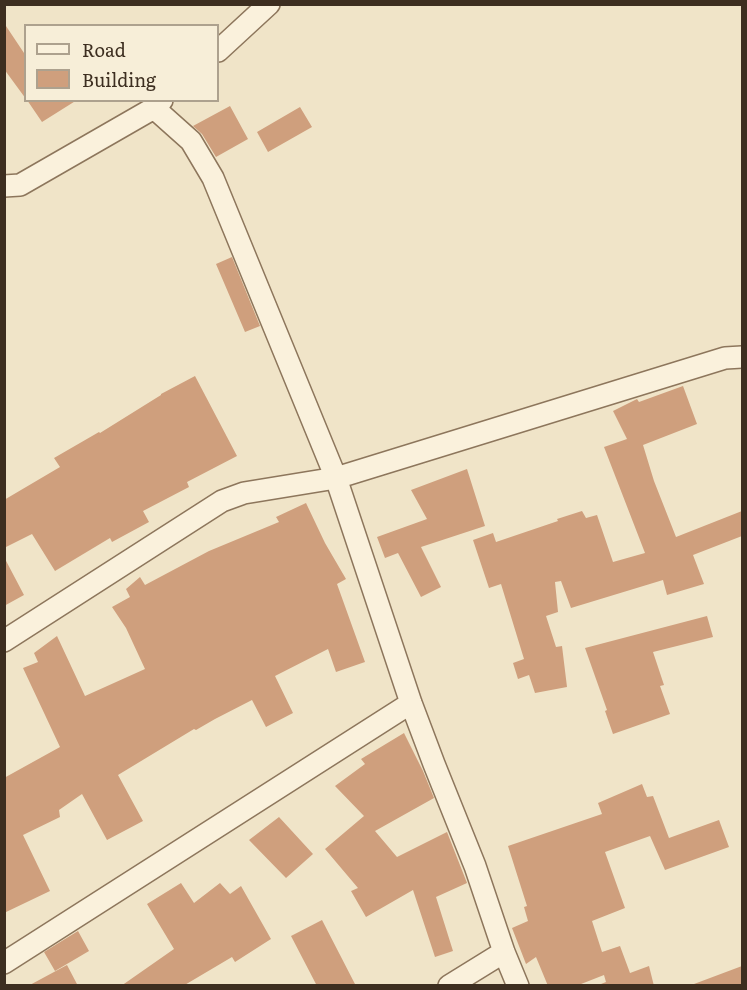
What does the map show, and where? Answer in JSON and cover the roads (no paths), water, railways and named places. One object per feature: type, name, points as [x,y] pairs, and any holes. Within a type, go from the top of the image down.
[{"type":"street","points":[[219,50],[269,4]]},
{"type":"street","points":[[4,186],[20,185],[158,104],[190,141],[213,178],[336,478],[411,703],[475,866],[518,986]]},
{"type":"street","points":[[4,641],[222,501],[244,493],[336,478],[725,358],[742,357]]},
{"type":"street","points":[[4,963],[411,703]]},
{"type":"street","points":[[449,986],[504,952]]}]
